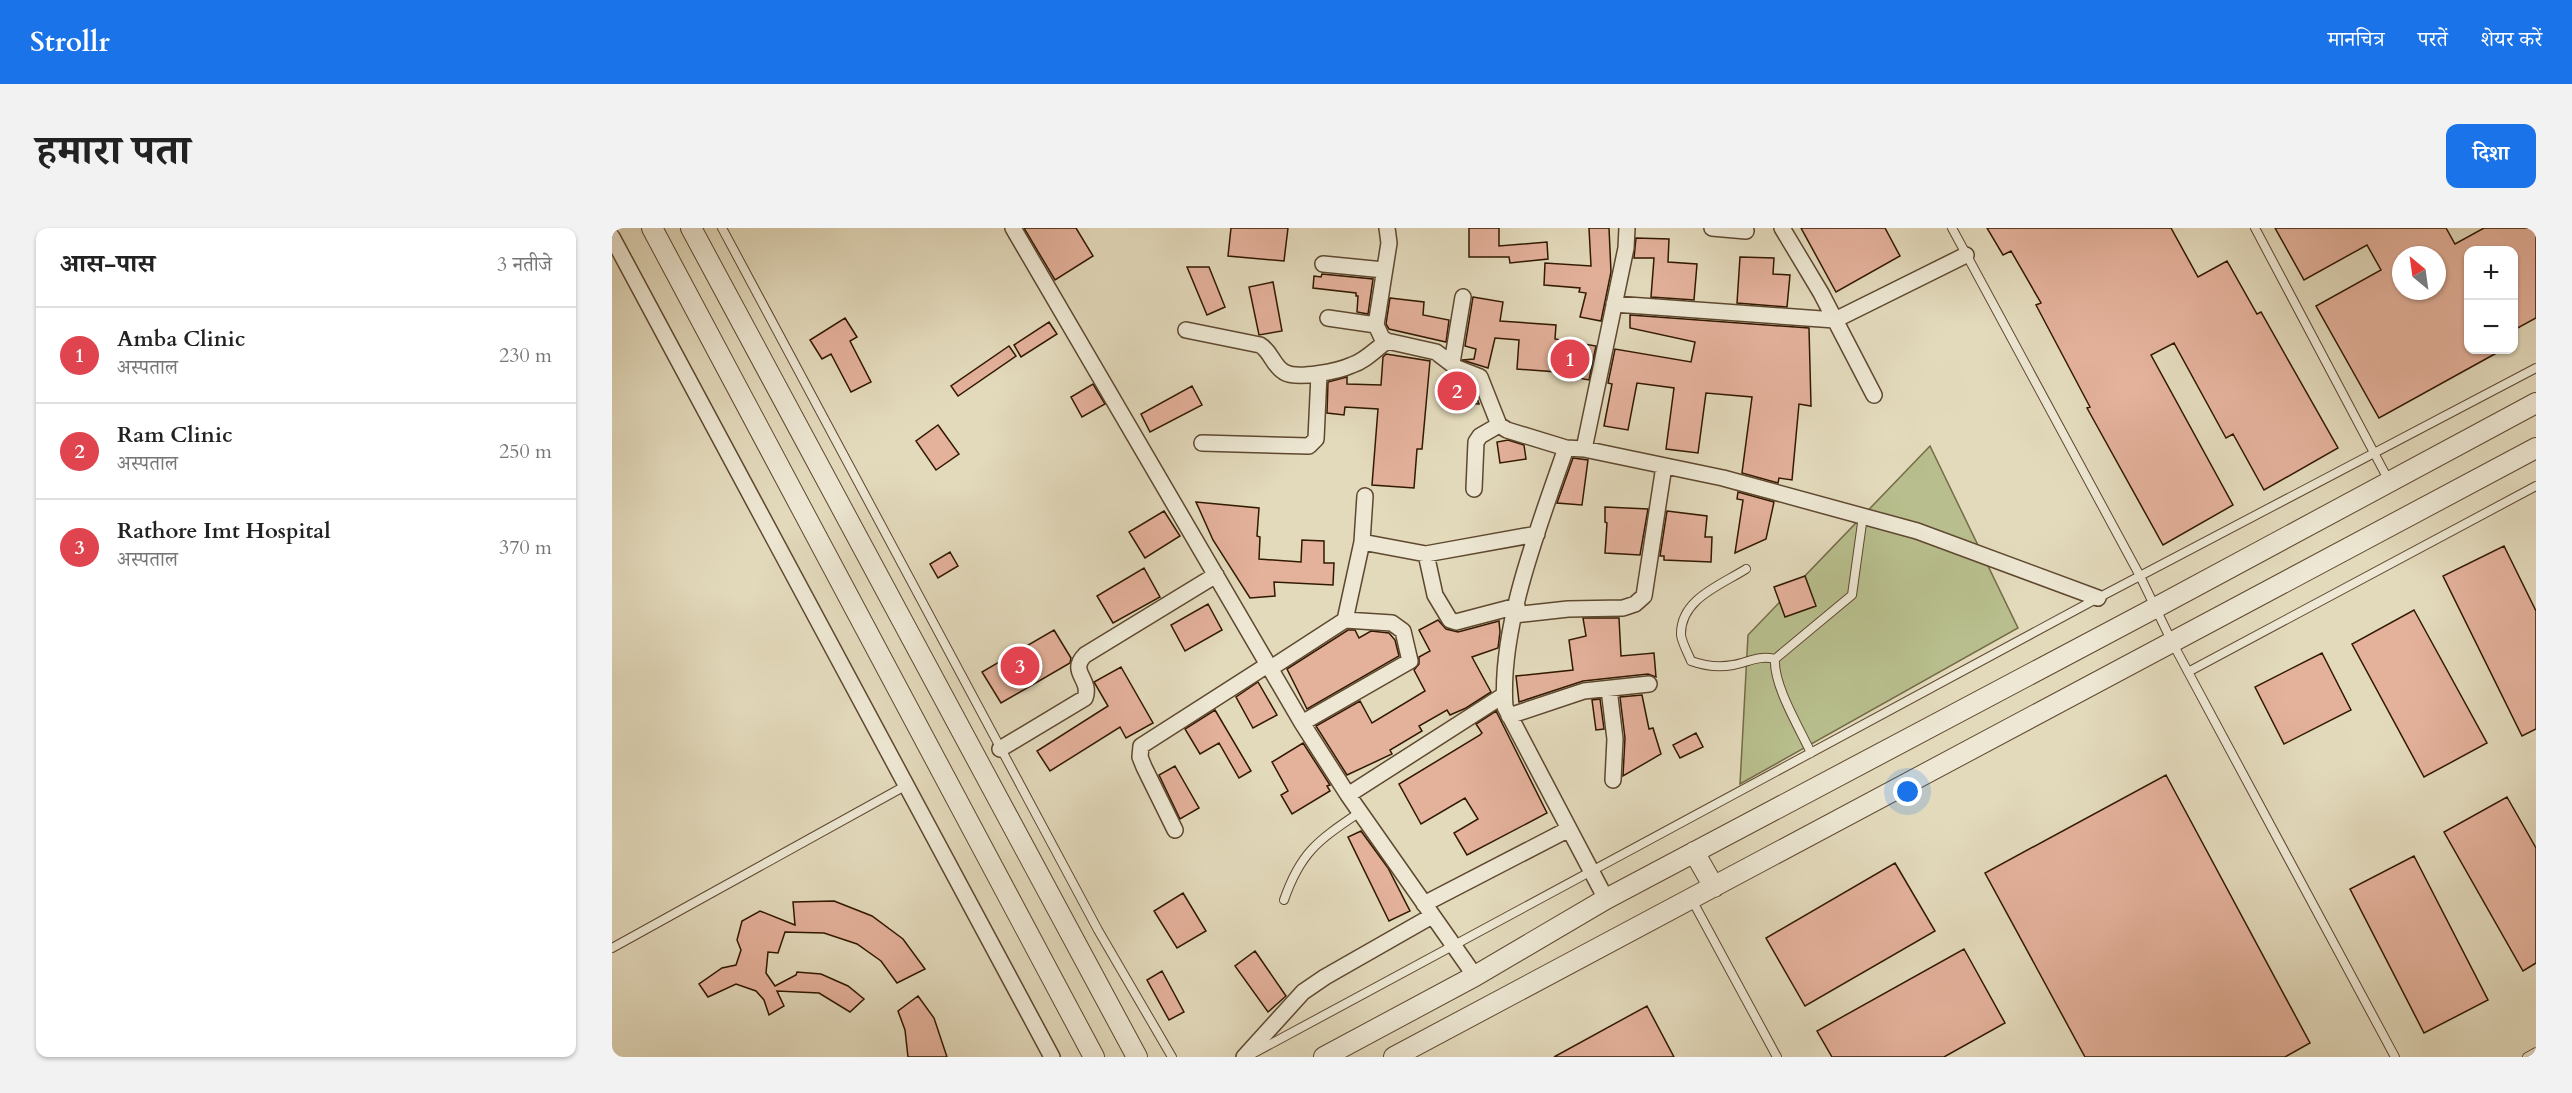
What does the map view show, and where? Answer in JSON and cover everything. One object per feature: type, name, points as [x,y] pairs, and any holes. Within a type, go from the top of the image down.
[{"type":"street","points":[[652,228],[1094,1057]]},
{"type":"street","points":[[691,228],[1137,1057]]},
{"type":"street","points":[[1013,228],[1302,723],[1348,795],[1475,976]]},
{"type":"street","points":[[1387,228],[1389,243],[1376,325],[1382,338],[1387,342],[1436,352],[1482,380],[1499,425],[1525,437],[1566,448],[1584,448],[1723,478],[1917,531],[2098,598]]},
{"type":"street","points":[[1584,448],[1626,248],[1627,228]]},
{"type":"street","points":[[1712,228],[1746,231]]},
{"type":"street","points":[[1782,228],[1835,320],[1874,395]]},
{"type":"street","points":[[612,237],[1052,1057]]},
{"type":"street","points":[[1614,304],[1835,320],[1966,255]]},
{"type":"street","points":[[1323,264],[1384,270]]},
{"type":"street","points":[[1452,363],[1463,297]]},
{"type":"street","points":[[1328,318],[1376,325]]},
{"type":"street","points":[[1186,330],[1260,345],[1285,373],[1319,374],[1354,365],[1387,342]]},
{"type":"street","points":[[1202,443],[1309,446],[1316,439],[1319,374]]},
{"type":"street","points":[[1324,1057],[1475,976],[1606,898],[2155,608],[2536,402]]},
{"type":"street","points":[[1474,489],[1476,442],[1480,436],[1499,425]]},
{"type":"street","points":[[1566,448],[1537,534],[1516,610],[1504,673],[1504,706],[1606,898]]},
{"type":"street","points":[[1394,1057],[2536,448]]},
{"type":"street","points":[[1426,554],[1435,595],[1450,620],[1456,622],[1516,610],[1623,608],[1635,604],[1644,596],[1664,466]]},
{"type":"street","points":[[1345,620],[1362,542],[1365,496]]},
{"type":"street","points":[[1362,542],[1426,554],[1537,534]]},
{"type":"street","points":[[1000,749],[1085,698],[1086,684],[1078,667],[1085,655],[1216,575]]},
{"type":"street","points":[[1174,830],[1140,757],[1141,746],[1345,620],[1396,624],[1402,630],[1410,661],[1302,723]]},
{"type":"street","points":[[1509,716],[1584,691],[1649,684]]},
{"type":"street","points":[[1609,689],[1615,739],[1613,780]]},
{"type":"street","points":[[1348,795],[1504,695]]},
{"type":"street","points":[[1245,1057],[1303,992],[1324,977],[1428,910],[1569,829]]},
{"type":"street","points":[[1694,852],[1714,887]]},
{"type":"lane","points":[[722,228],[1098,930],[1172,1057]]},
{"type":"lane","points":[[1952,228],[2395,1057]]},
{"type":"lane","points":[[2255,228],[2389,482]]},
{"type":"lane","points":[[1245,1057],[2098,598],[2536,368]]},
{"type":"lane","points":[[2188,672],[2536,486]]},
{"type":"lane","points":[[1811,753],[1783,692],[1774,666],[1775,659],[1852,595],[1863,516]]},
{"type":"lane","points":[[1746,569],[1695,600],[1684,616],[1681,636],[1691,661],[1709,667],[1733,665],[1762,656],[1775,659]]},
{"type":"lane","points":[[612,948],[905,786]]},
{"type":"lane","points":[[1284,900],[1293,874],[1310,849],[1360,812]]},
{"type":"lane","points":[[1691,898],[1777,1057]]},
{"type":"lane","points":[[2528,1057],[2536,1052]]},
{"type":"green space","points":[[1930,446],[2018,628],[1740,784],[1748,635]]},
{"type":"building","points":[[1024,228],[1076,228],[1093,256],[1055,280]]},
{"type":"building","points":[[1231,228],[1288,228],[1284,261],[1228,256]]},
{"type":"building","points":[[1469,228],[1499,228],[1499,246],[1547,242],[1548,259],[1510,263],[1509,257],[1469,257]]},
{"type":"building","points":[[1589,228],[1609,228],[1611,272],[1601,321],[1580,317],[1586,293],[1579,292],[1580,288],[1544,285],[1545,263],[1591,266]]},
{"type":"building","points":[[1801,228],[1885,228],[1900,256],[1836,292]]},
{"type":"building","points":[[1987,228],[2171,228],[2198,277],[2227,261],[2257,314],[2261,312],[2338,448],[2264,490],[2233,434],[2226,438],[2174,343],[2151,355],[2233,505],[2163,545],[2087,408],[2090,407],[2036,305],[2041,303],[2011,251],[2003,255]]},
{"type":"building","points":[[2275,228],[2446,228],[2455,244],[2484,228],[2536,228],[2536,318],[2518,328],[2518,246],[2464,246],[2464,354],[2495,354],[2379,418],[2316,306],[2381,270],[2367,245],[2304,280]]},
{"type":"building","points":[[1636,238],[1669,239],[1668,262],[1697,264],[1694,300],[1651,297],[1654,258],[1634,258]]},
{"type":"building","points":[[1740,257],[1774,258],[1773,274],[1790,275],[1787,307],[1737,303]]},
{"type":"building","points":[[1187,267],[1209,267],[1225,307],[1207,315]]},
{"type":"building","points":[[1322,274],[1373,279],[1368,314],[1357,312],[1358,296],[1356,293],[1313,288],[1314,276],[1321,277]]},
{"type":"building","points":[[1273,282],[1282,331],[1259,335],[1249,287]]},
{"type":"building","points":[[1473,297],[1503,302],[1500,321],[1556,325],[1555,339],[1596,346],[1589,380],[1556,374],[1557,372],[1517,369],[1519,340],[1495,338],[1488,368],[1462,360],[1474,359],[1476,349],[1465,346]]},
{"type":"building","points":[[1390,298],[1424,302],[1423,315],[1449,320],[1446,342],[1389,329],[1386,324]]},
{"type":"building","points":[[1630,315],[1809,328],[1811,406],[1799,404],[1792,480],[1779,478],[1778,483],[1742,473],[1752,397],[1706,393],[1698,453],[1666,449],[1674,388],[1637,383],[1628,430],[1604,426],[1612,384],[1608,383],[1615,349],[1691,362],[1695,342],[1630,328]]},
{"type":"building","points":[[845,318],[857,337],[850,341],[871,382],[851,392],[831,354],[822,359],[810,340]]},
{"type":"building","points":[[1049,322],[1057,334],[1021,357],[1014,345]]},
{"type":"building","points":[[1009,346],[1016,356],[958,396],[951,386]]},
{"type":"building","points":[[1386,354],[1430,361],[1422,449],[1417,449],[1414,488],[1372,485],[1378,409],[1345,407],[1344,415],[1327,413],[1328,382],[1347,377],[1347,384],[1381,385],[1383,357]]},
{"type":"building","points":[[1451,376],[1472,385],[1479,404],[1445,402]]},
{"type":"building","points":[[1093,384],[1105,404],[1082,417],[1071,397]]},
{"type":"building","points":[[1192,386],[1202,405],[1150,432],[1141,414]]},
{"type":"building","points":[[938,425],[959,454],[936,470],[916,441]]},
{"type":"building","points":[[1508,440],[1524,445],[1526,459],[1500,463],[1497,442]]},
{"type":"building","points":[[1573,458],[1588,460],[1582,505],[1557,503]]},
{"type":"building","points":[[1738,492],[1774,502],[1766,539],[1735,553],[1743,500],[1737,499]]},
{"type":"building","points":[[1196,502],[1259,508],[1257,536],[1260,537],[1259,559],[1301,562],[1302,540],[1324,541],[1324,563],[1334,563],[1333,585],[1274,582],[1275,596],[1250,598],[1213,540]]},
{"type":"building","points":[[1605,507],[1648,509],[1640,555],[1605,553],[1607,523],[1605,522]]},
{"type":"building","points":[[1164,511],[1180,536],[1145,558],[1129,532]]},
{"type":"building","points":[[1667,511],[1707,516],[1705,537],[1712,537],[1711,562],[1664,560],[1664,556],[1660,556]]},
{"type":"building","points":[[2504,546],[2536,611],[2536,729],[2522,736],[2443,576]]},
{"type":"building","points":[[950,552],[958,566],[938,578],[930,564]]},
{"type":"building","points":[[1144,568],[1160,597],[1113,623],[1097,596]]},
{"type":"building","points":[[1805,576],[1816,606],[1785,617],[1774,587]]},
{"type":"building","points":[[1208,604],[1222,630],[1185,651],[1171,625]]},
{"type":"building","points":[[2414,610],[2487,743],[2424,777],[2352,644]]},
{"type":"building","points":[[1583,618],[1619,618],[1621,656],[1654,653],[1656,677],[1648,674],[1583,681],[1519,702],[1516,676],[1573,670],[1569,640],[1586,636]]},
{"type":"building","points":[[1438,620],[1446,629],[1458,632],[1499,621],[1498,648],[1472,657],[1491,692],[1466,708],[1450,715],[1447,710],[1419,726],[1422,731],[1390,750],[1392,754],[1347,775],[1316,726],[1360,701],[1372,723],[1425,691],[1414,670],[1419,664],[1419,657],[1430,651],[1419,630]]},
{"type":"building","points":[[1054,630],[1071,658],[1070,663],[1001,703],[982,672]]},
{"type":"building","points":[[1348,630],[1355,630],[1359,638],[1371,631],[1389,633],[1395,640],[1399,656],[1307,709],[1287,669]]},
{"type":"building","points":[[2322,653],[2351,710],[2284,744],[2255,687]]},
{"type":"building","points":[[1121,667],[1153,723],[1126,738],[1120,727],[1050,771],[1037,751],[1108,706],[1094,682]]},
{"type":"building","points":[[1258,682],[1277,715],[1253,728],[1236,697]]},
{"type":"building","points":[[1642,695],[1649,729],[1653,728],[1661,754],[1623,776],[1625,738],[1620,697]]},
{"type":"building","points":[[1600,699],[1604,729],[1596,730],[1592,700]]},
{"type":"building","points":[[1215,710],[1251,771],[1239,778],[1219,743],[1200,754],[1185,729]]},
{"type":"building","points":[[1496,711],[1547,813],[1467,855],[1454,833],[1478,819],[1465,798],[1421,824],[1399,784],[1480,735],[1482,733],[1476,724]]},
{"type":"building","points":[[1696,733],[1703,747],[1680,758],[1673,745]]},
{"type":"building","points":[[1303,743],[1330,785],[1327,786],[1330,791],[1292,814],[1281,795],[1288,791],[1272,762]]},
{"type":"building","points":[[1175,766],[1199,808],[1180,819],[1159,775]]},
{"type":"building","points":[[2166,775],[2310,1043],[2285,1057],[2085,1057],[1985,873]]},
{"type":"building","points":[[2507,797],[2536,848],[2536,963],[2523,971],[2444,832]]},
{"type":"building","points":[[1361,831],[1388,868],[1410,911],[1389,921],[1348,837]]},
{"type":"building","points":[[2414,856],[2488,1000],[2424,1033],[2350,889]]},
{"type":"building","points":[[1895,863],[1935,931],[1805,1006],[1766,938]]},
{"type":"building","points":[[1183,893],[1206,931],[1177,948],[1154,911]]},
{"type":"building","points":[[834,901],[872,916],[903,939],[925,969],[897,983],[881,961],[857,944],[824,933],[785,932],[778,953],[768,952],[766,973],[775,986],[796,975],[797,972],[821,974],[848,986],[864,999],[850,1012],[819,993],[777,991],[784,1006],[769,1015],[764,1000],[756,991],[736,984],[708,997],[699,984],[722,968],[736,965],[741,950],[737,940],[742,921],[760,911],[795,925],[793,902]]},
{"type":"building","points":[[1964,949],[2005,1023],[1944,1057],[1832,1057],[1817,1031]]},
{"type":"building","points":[[1255,951],[1286,996],[1268,1012],[1235,966]]},
{"type":"building","points":[[1162,971],[1184,1012],[1169,1020],[1147,980]]},
{"type":"building","points":[[918,996],[934,1018],[947,1057],[908,1057],[905,1030],[898,1011]]},
{"type":"building","points":[[1647,1006],[1674,1057],[1554,1057]]},
{"type":"place","name":"Amba Clinic","points":[[1570,359]]},
{"type":"place","name":"Ram Clinic","points":[[1457,391]]},
{"type":"place","name":"Rathore Imt Hospital","points":[[1020,666]]}]
